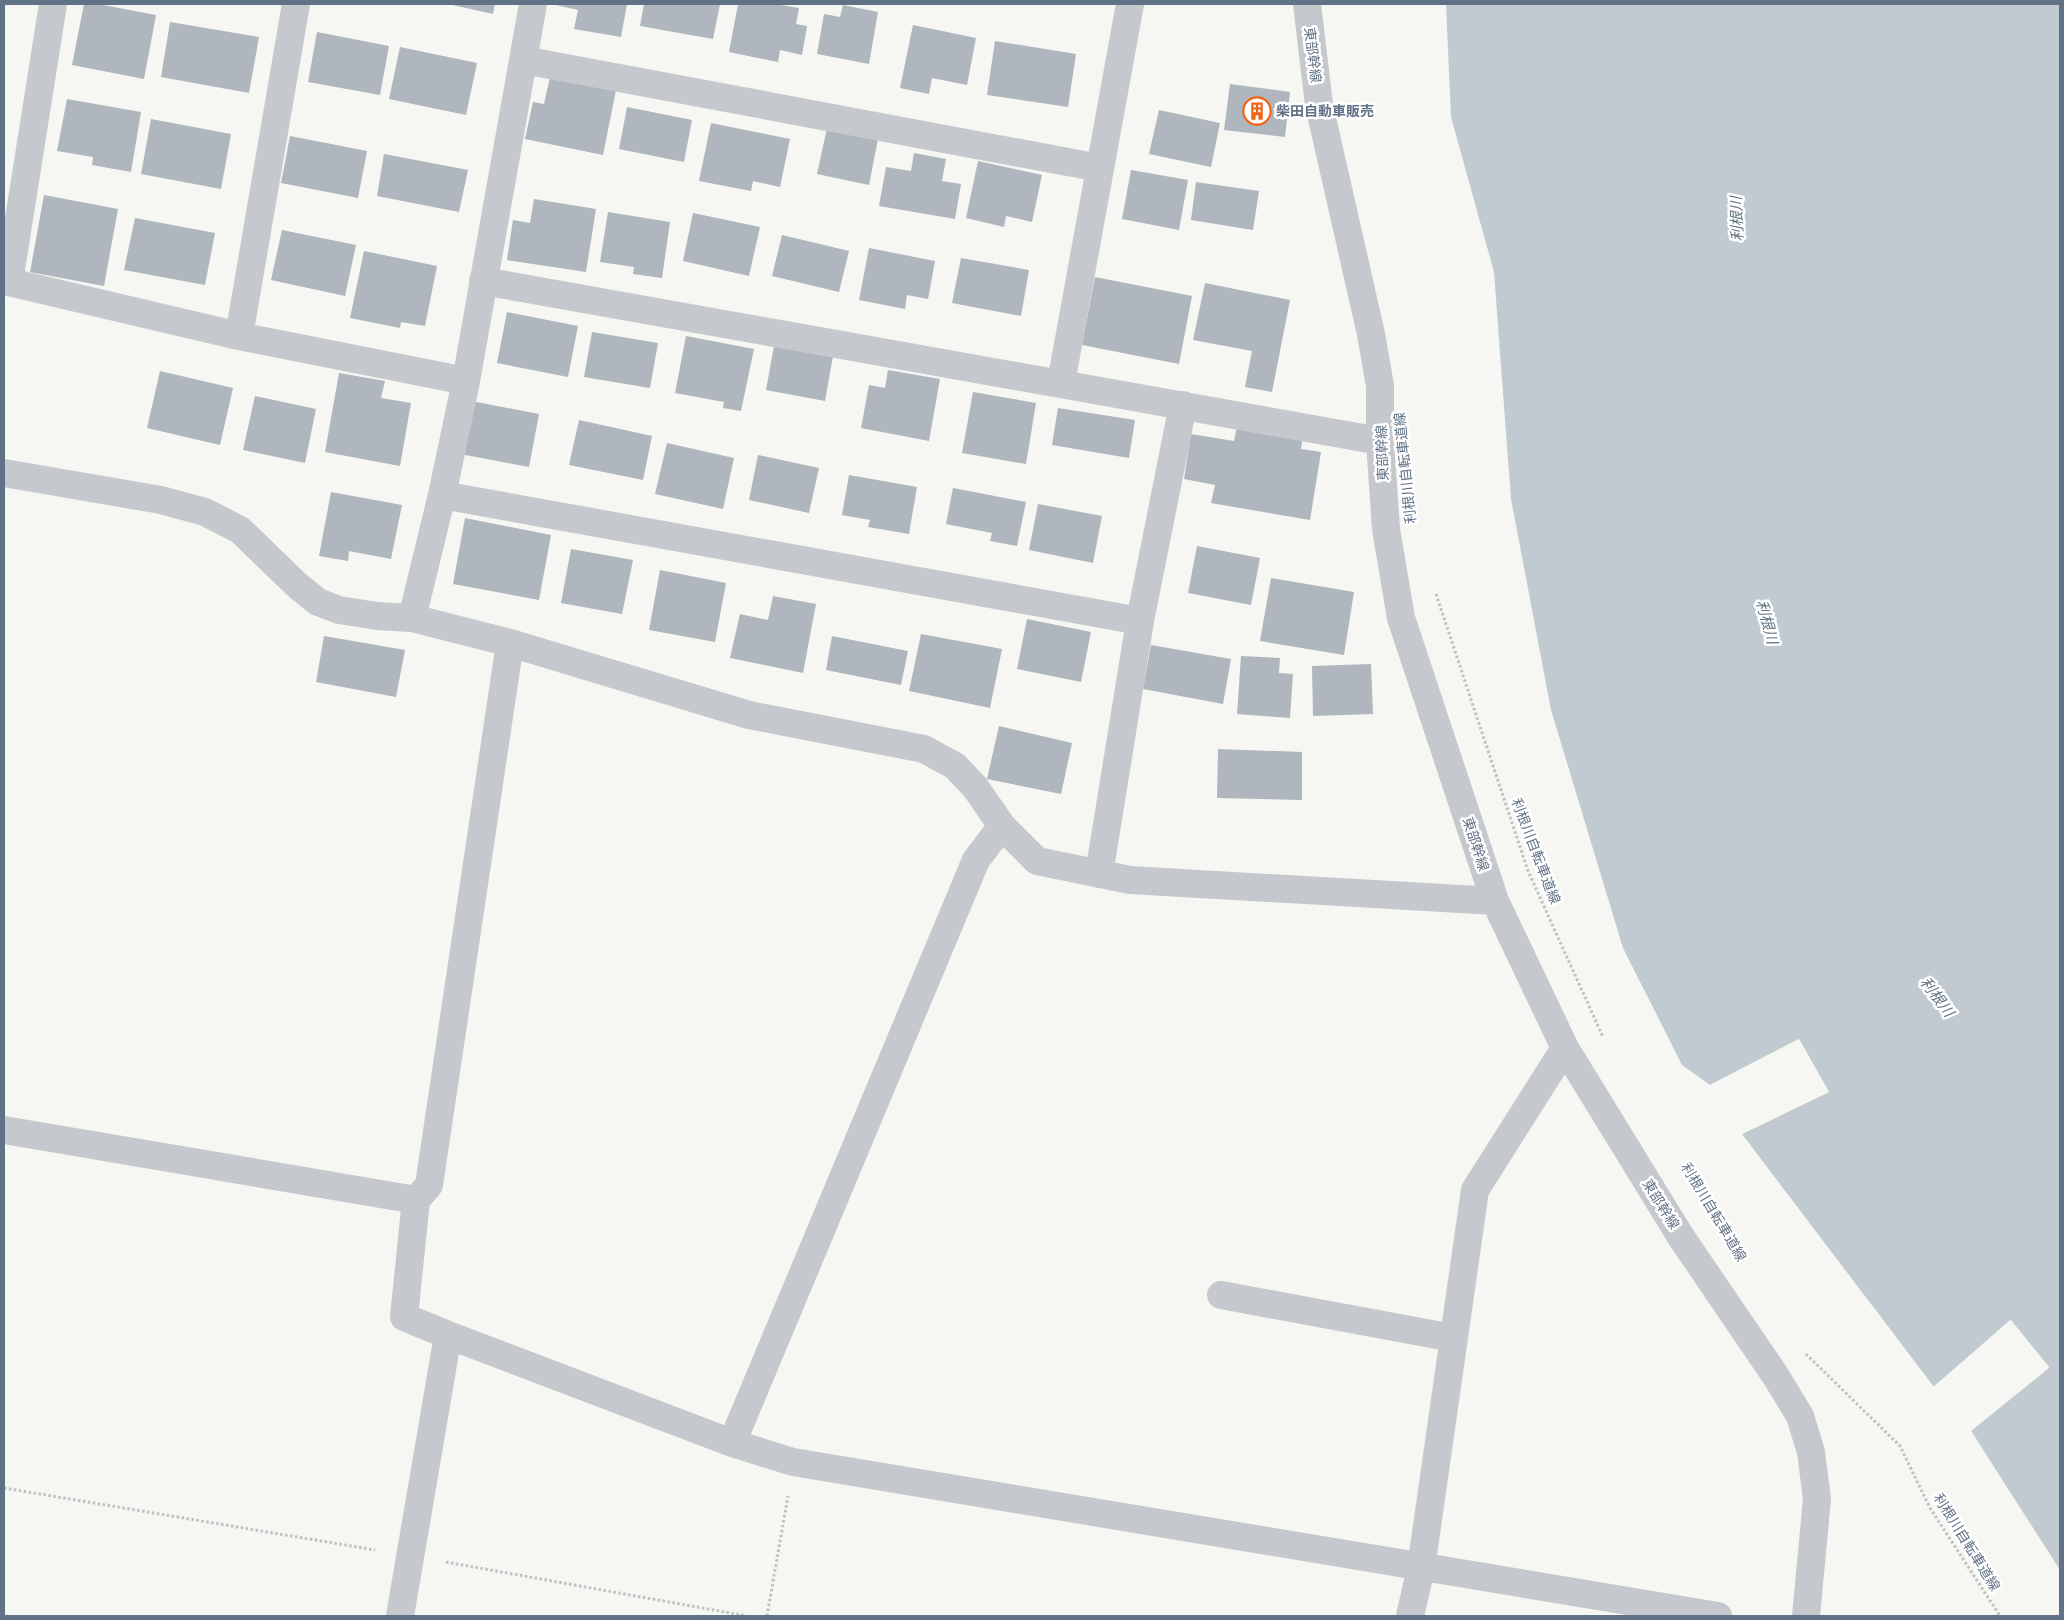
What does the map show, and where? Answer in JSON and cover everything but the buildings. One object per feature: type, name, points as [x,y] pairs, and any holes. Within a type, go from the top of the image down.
[{"type":"street","points":[[53,4],[9,282],[239,336],[466,381]]},
{"type":"street","points":[[239,336],[296,4]]},
{"type":"street","points":[[412,618],[442,495],[466,381],[533,4]]},
{"type":"street","points":[[1061,383],[1130,4]]},
{"type":"street","name":"東部幹線","points":[[1307,4],[1319,105],[1371,334],[1380,386],[1380,441],[1386,529],[1401,618],[1495,901],[1565,1048],[1681,1236],[1775,1375],[1800,1416],[1811,1452],[1817,1499],[1806,1616]]},
{"type":"street","points":[[523,60],[1100,168]]},
{"type":"street","points":[[483,281],[1380,441]]},
{"type":"street","points":[[1099,874],[1140,620],[1183,405]]},
{"type":"street","points":[[4,474],[161,500],[205,512],[240,530],[298,586],[318,602],[338,610],[377,616],[412,618],[510,643],[749,714],[924,750],[955,766],[975,788],[1002,826],[1038,861],[1130,880],[1495,901]]},
{"type":"street","points":[[442,495],[1140,620]]},
{"type":"street","points":[[510,643],[429,1185],[416,1200],[404,1316],[448,1335],[732,1443],[793,1462],[1718,1616]]},
{"type":"street","points":[[732,1443],[976,860],[1002,826]]},
{"type":"street","points":[[1410,1616],[1421,1568],[1475,1190],[1565,1048]]},
{"type":"street","points":[[4,1130],[416,1200]]},
{"type":"street","points":[[1221,1295],[1453,1338]]},
{"type":"street","points":[[400,1616],[448,1335]]},
{"type":"path","name":"利根川自転車道線","points":[[1434,585],[1528,871],[1606,1044]]},
{"type":"path","name":"利根川自転車道線","points":[[1806,1353],[1900,1446],[1930,1508],[2000,1616]]},
{"type":"path","points":[[767,1616],[793,1462]]},
{"type":"water","name":"利根川","points":[[1446,4],[2060,4],[2060,1570],[1971,1431],[2049,1368],[2010,1320],[1934,1387],[1742,1134],[1829,1092],[1799,1039],[1710,1085],[1682,1065],[1623,948],[1551,710],[1511,499],[1494,272],[1451,117]]},
{"type":"pier","points":[[1799,1039],[1829,1092],[1742,1134],[1741,1132],[1825,1091],[1798,1042],[1712,1087],[1710,1085]]},
{"type":"pier","points":[[1874,1308],[1933,1387],[2011,1320],[2049,1367],[1971,1431],[2060,1572],[1968,1431],[2046,1367],[2010,1323],[1933,1390],[1872,1310]]},
{"type":"place","name":"柴田自動車販売","points":[[1257,111]]}]
